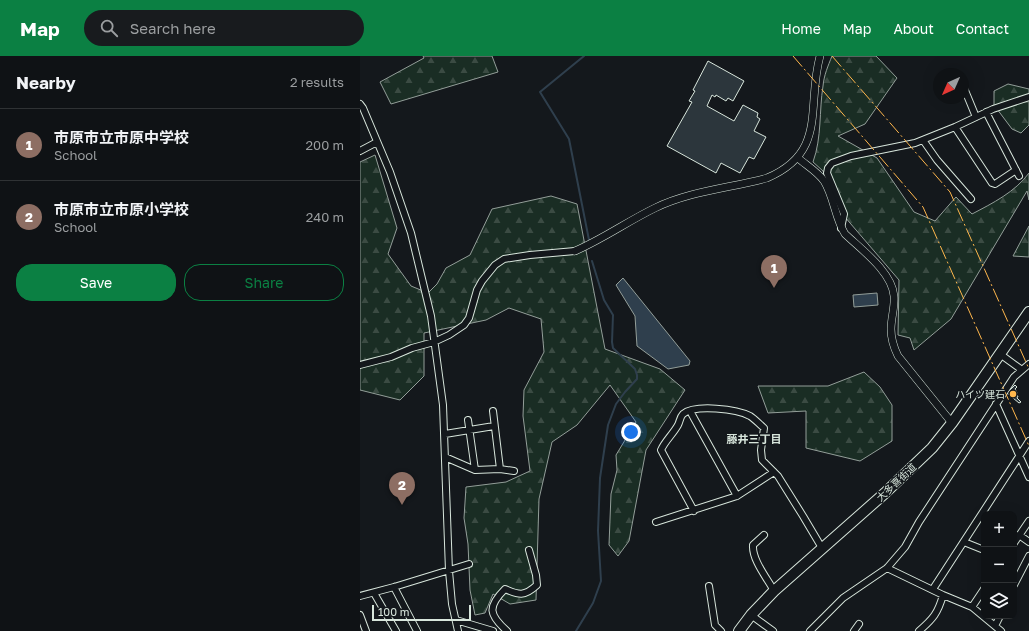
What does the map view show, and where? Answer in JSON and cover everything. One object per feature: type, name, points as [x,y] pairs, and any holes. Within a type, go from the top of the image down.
[{"type":"highway","name":"大多喜街道","points":[[739,631],[751,615],[774,591],[922,458],[952,423],[1029,312]]},
{"type":"street","points":[[360,365],[391,357],[412,348],[434,342],[449,335],[464,324],[469,318],[482,281],[495,265],[504,259],[575,251],[588,246],[656,207],[689,196],[767,178],[789,166],[798,158],[809,136],[817,67],[820,56]]},
{"type":"street","points":[[841,228],[844,214],[828,173],[828,168],[832,163],[851,156],[915,143],[955,127],[993,109],[1029,97]]},
{"type":"street","points":[[969,100],[976,117]]},
{"type":"street","points":[[360,104],[377,142],[401,204],[415,246],[431,316],[443,405],[449,571],[452,604],[458,631]]},
{"type":"street","points":[[986,112],[1019,176]]},
{"type":"street","points":[[955,127],[992,183],[995,184],[1016,170]]},
{"type":"street","points":[[923,140],[971,200]]},
{"type":"street","points":[[360,151],[377,142]]},
{"type":"street","points":[[798,158],[824,181],[835,207],[841,228],[845,234],[886,274],[894,294],[894,310],[891,330],[894,346],[898,356],[952,423]]},
{"type":"street","points":[[1000,354],[1022,370]]},
{"type":"street","points":[[810,631],[843,598],[887,568],[905,547],[919,522],[1014,377],[1029,364]]},
{"type":"street","points":[[996,404],[1029,477]]},
{"type":"street","points":[[694,511],[661,450],[663,444],[677,425],[680,418],[684,413],[690,410],[703,408],[738,412],[750,416],[764,428],[761,450],[762,460],[774,472],[822,548]]},
{"type":"street","points":[[690,410],[737,496]]},
{"type":"street","points":[[493,411],[500,469]]},
{"type":"street","points":[[468,420],[475,470]]},
{"type":"street","points":[[445,434],[494,426]]},
{"type":"street","points":[[987,511],[1029,441]]},
{"type":"street","points":[[445,457],[475,470],[500,469],[514,471]]},
{"type":"street","points":[[656,522],[737,496],[774,472]]},
{"type":"street","points":[[933,589],[964,542],[981,521]]},
{"type":"street","points":[[1017,538],[1029,521]]},
{"type":"street","points":[[764,535],[753,545],[753,549],[757,561],[774,591]]},
{"type":"street","points":[[1019,535],[1029,542]]},
{"type":"street","points":[[964,542],[981,549]]},
{"type":"street","points":[[506,631],[496,621],[492,612],[493,604],[504,589],[516,594],[523,594],[530,592],[537,585],[535,570],[529,550]]},
{"type":"street","points":[[1016,583],[1029,556]]},
{"type":"street","points":[[360,596],[469,564]]},
{"type":"street","points":[[887,568],[972,607],[1001,631]]},
{"type":"street","points":[[709,586],[715,625],[721,631]]},
{"type":"street","points":[[394,587],[417,631]]},
{"type":"street","points":[[374,593],[396,631]]},
{"type":"street","points":[[972,607],[981,594]]},
{"type":"street","points":[[920,631],[933,619],[939,610],[943,595]]},
{"type":"street","points":[[360,615],[366,631]]},
{"type":"street","points":[[751,615],[773,631]]},
{"type":"street","points":[[995,626],[998,619]]},
{"type":"street","points":[[456,620],[493,631]]},
{"type":"street","points":[[854,631],[859,624]]},
{"type":"green space","points":[[423,56],[492,56],[498,72],[391,104],[380,82],[424,58]]},
{"type":"green space","points":[[832,56],[876,56],[897,78],[865,124],[838,136],[877,158],[914,212],[935,221],[956,197],[972,214],[996,201],[1017,186],[1029,173],[1029,200],[1027,191],[951,319],[914,350],[910,338],[898,335],[899,280],[838,209],[823,171],[813,162],[818,143],[824,82],[826,71]]},
{"type":"green space","points":[[1008,84],[1029,89],[1029,125],[1021,133],[1012,129],[994,105],[994,91]]},
{"type":"green space","points":[[375,155],[397,228],[388,254],[411,286],[428,293],[437,284],[446,268],[470,255],[492,209],[551,196],[577,204],[605,349],[660,369],[685,390],[646,450],[629,541],[618,556],[609,545],[611,494],[617,470],[616,455],[636,422],[610,385],[577,425],[552,442],[539,499],[536,600],[510,604],[493,594],[485,613],[475,615],[470,590],[468,544],[464,518],[466,487],[506,482],[530,471],[523,416],[524,390],[544,352],[541,319],[509,308],[486,320],[424,333],[424,376],[400,400],[360,390],[360,162]]},
{"type":"green space","points":[[1029,226],[1029,257],[1013,256]]},
{"type":"green space","points":[[864,372],[880,387],[892,405],[892,441],[860,461],[806,448],[806,411],[768,413],[758,386],[828,386]]},
{"type":"water","points":[[623,278],[690,361],[689,365],[668,369],[637,346],[635,316],[616,285]]},
{"type":"water","points":[[877,293],[878,305],[854,307],[853,295]]},
{"type":"building","points":[[708,61],[744,81],[733,101],[728,98],[726,101],[716,95],[715,97],[712,95],[707,106],[734,121],[743,105],[758,113],[757,117],[760,119],[754,131],[766,137],[754,159],[749,157],[740,173],[721,163],[716,173],[667,146],[692,102],[689,101],[695,91],[693,90]]},
{"type":"building","name":"ハイツ建石","points":[[1015,385],[1017,387],[1015,389],[1017,393],[1016,395],[1018,396],[1017,398],[1021,402],[1019,403],[1007,393]]},
{"type":"waterway","points":[[584,56],[540,92],[569,139],[589,240]]},
{"type":"waterway","points":[[576,631],[593,603],[601,581],[598,531],[600,478],[608,425],[616,404],[637,379],[635,369],[613,348],[613,315],[604,300],[592,261]]},
{"type":"power","points":[[793,56],[923,207],[1029,446]]},
{"type":"power","points":[[832,56],[950,192],[1029,369]]},
{"type":"place","name":"市原市立市原中学校","points":[[774,288]]},
{"type":"place","name":"ハイツ建石","points":[[1013,394]]},
{"type":"place","name":"市原市立市原小学校","points":[[402,505]]},
{"type":"district","name":"藤井三丁目","points":[[754,439]]}]
